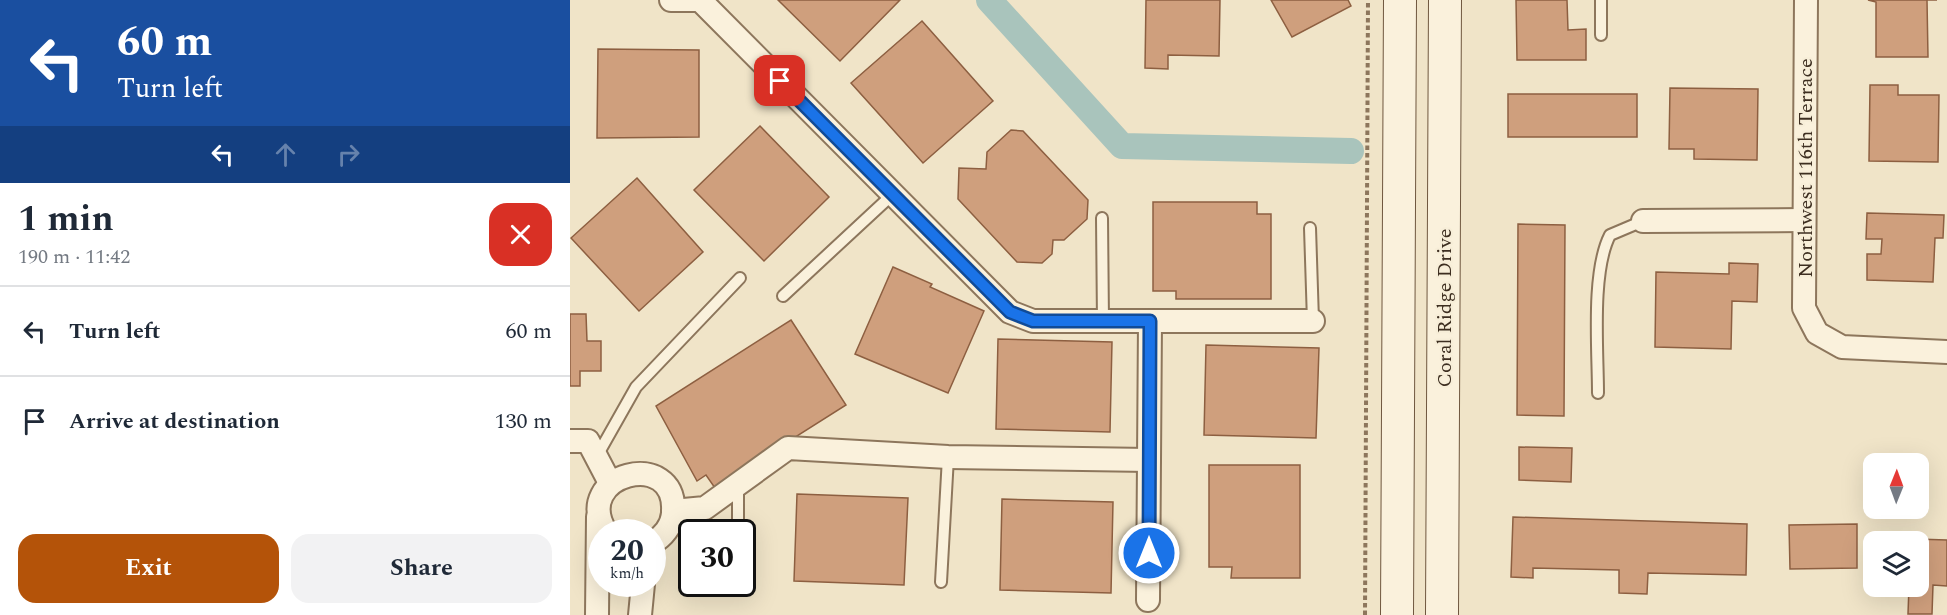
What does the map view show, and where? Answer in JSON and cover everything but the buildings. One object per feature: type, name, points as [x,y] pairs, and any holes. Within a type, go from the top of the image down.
[{"type":"main road","points":[[1397,615],[1400,0]]},
{"type":"main road","name":"Coral Ridge Drive","points":[[1442,615],[1445,0]]},
{"type":"street","points":[[671,0],[700,0],[1010,312],[1033,321],[1313,321]]},
{"type":"street","name":"Northwest 116th Terrace","points":[[1806,0],[1804,308],[1817,333],[1842,347],[1947,352]]},
{"type":"street","points":[[1642,221],[1804,220]]},
{"type":"street","points":[[1148,600],[1150,321]]},
{"type":"street","points":[[570,441],[588,441],[610,483]]},
{"type":"street","points":[[673,511],[705,508],[788,448],[948,457],[1149,460]]},
{"type":"street","points":[[602,519],[602,493],[610,483],[621,476],[633,473],[655,478],[665,487],[671,498],[673,511],[666,532]]},
{"type":"street","points":[[597,615],[598,597]]},
{"type":"street","points":[[640,615],[642,597]]},
{"type":"lane","points":[[1601,0],[1601,35]]},
{"type":"lane","points":[[783,296],[893,194]]},
{"type":"lane","points":[[1102,218],[1103,321]]},
{"type":"lane","points":[[1598,393],[1600,273],[1603,249],[1610,236],[1642,221]]},
{"type":"lane","points":[[1310,228],[1313,321]]},
{"type":"lane","points":[[596,457],[636,387],[740,278]]},
{"type":"lane","points":[[941,582],[948,457]]},
{"type":"lane","points":[[738,482],[738,519]]},
{"type":"path","points":[[1365,615],[1368,0]]},
{"type":"waterway","points":[[989,0],[1122,146],[1351,151]]},
{"type":"route","points":[[780,81],[1010,312],[1033,321],[1150,321],[1149,553]]}]
